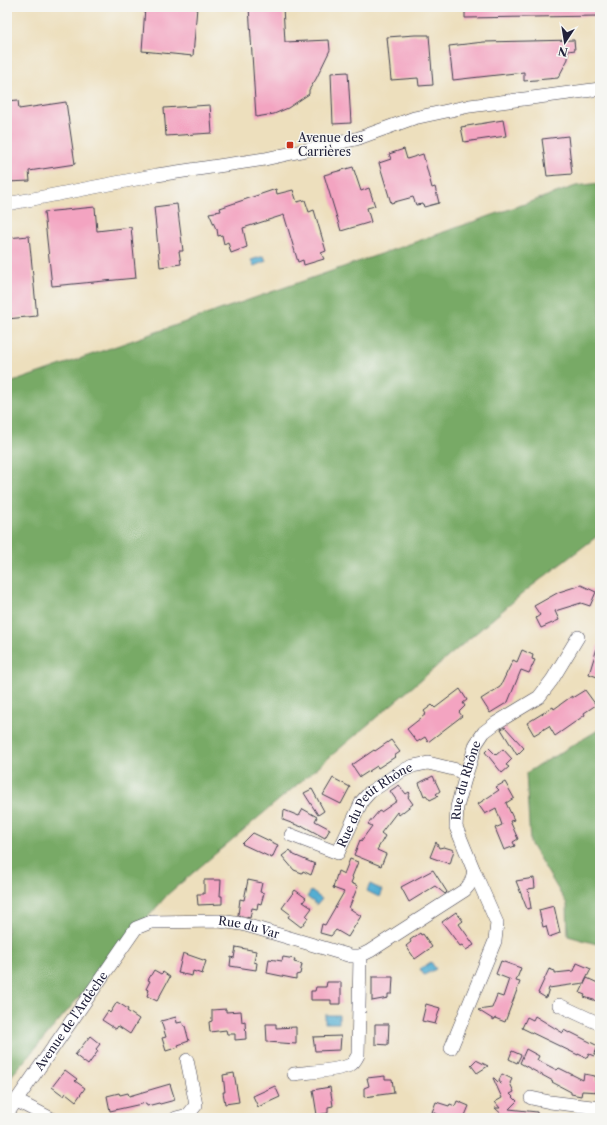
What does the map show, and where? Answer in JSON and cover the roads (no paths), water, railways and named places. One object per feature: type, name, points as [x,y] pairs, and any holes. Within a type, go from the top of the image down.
[{"type":"street","points":[[7,204],[157,175],[265,159],[356,139],[414,118],[470,106],[600,89]]},
{"type":"street","name":"Rue du Rhône","points":[[451,1048],[495,941],[497,923],[456,827],[457,807],[466,775],[476,744],[484,732],[539,697],[552,680],[578,637]]},
{"type":"street","name":"Rue du Petit Rhône","points":[[291,835],[338,853],[362,801],[370,792],[402,771],[413,766],[428,763],[457,770],[466,775]]},
{"type":"street","points":[[294,1074],[350,1065],[355,1061],[358,1055],[360,956],[465,890],[470,885],[474,871]]},
{"type":"street","points":[[465,890],[472,889],[479,892],[486,898]]},
{"type":"street","name":"Rue du Var","points":[[136,928],[151,922],[219,920],[242,924],[351,956],[360,956]]},
{"type":"street","name":"Avenue de l'Ardèche","points":[[7,1114],[136,928]]},
{"type":"street","points":[[559,1005],[600,1024]]},
{"type":"street","points":[[176,1118],[188,1116],[196,1105],[186,1060]]},
{"type":"street","points":[[531,1098],[550,1102],[600,1108]]},
{"type":"street","points":[[17,1101],[50,1118]]},
{"type":"water","points":[[264,256],[266,261],[254,266],[251,260]]},
{"type":"water","points":[[370,884],[382,890],[379,897],[367,891]]},
{"type":"water","points":[[311,891],[322,899],[317,905],[307,897]]},
{"type":"water","points":[[431,962],[436,969],[424,975],[420,969]]},
{"type":"water","points":[[325,1015],[339,1015],[339,1023],[325,1023]]},
{"type":"place","name":"Avenue des Carrières","points":[[290,145]]}]
